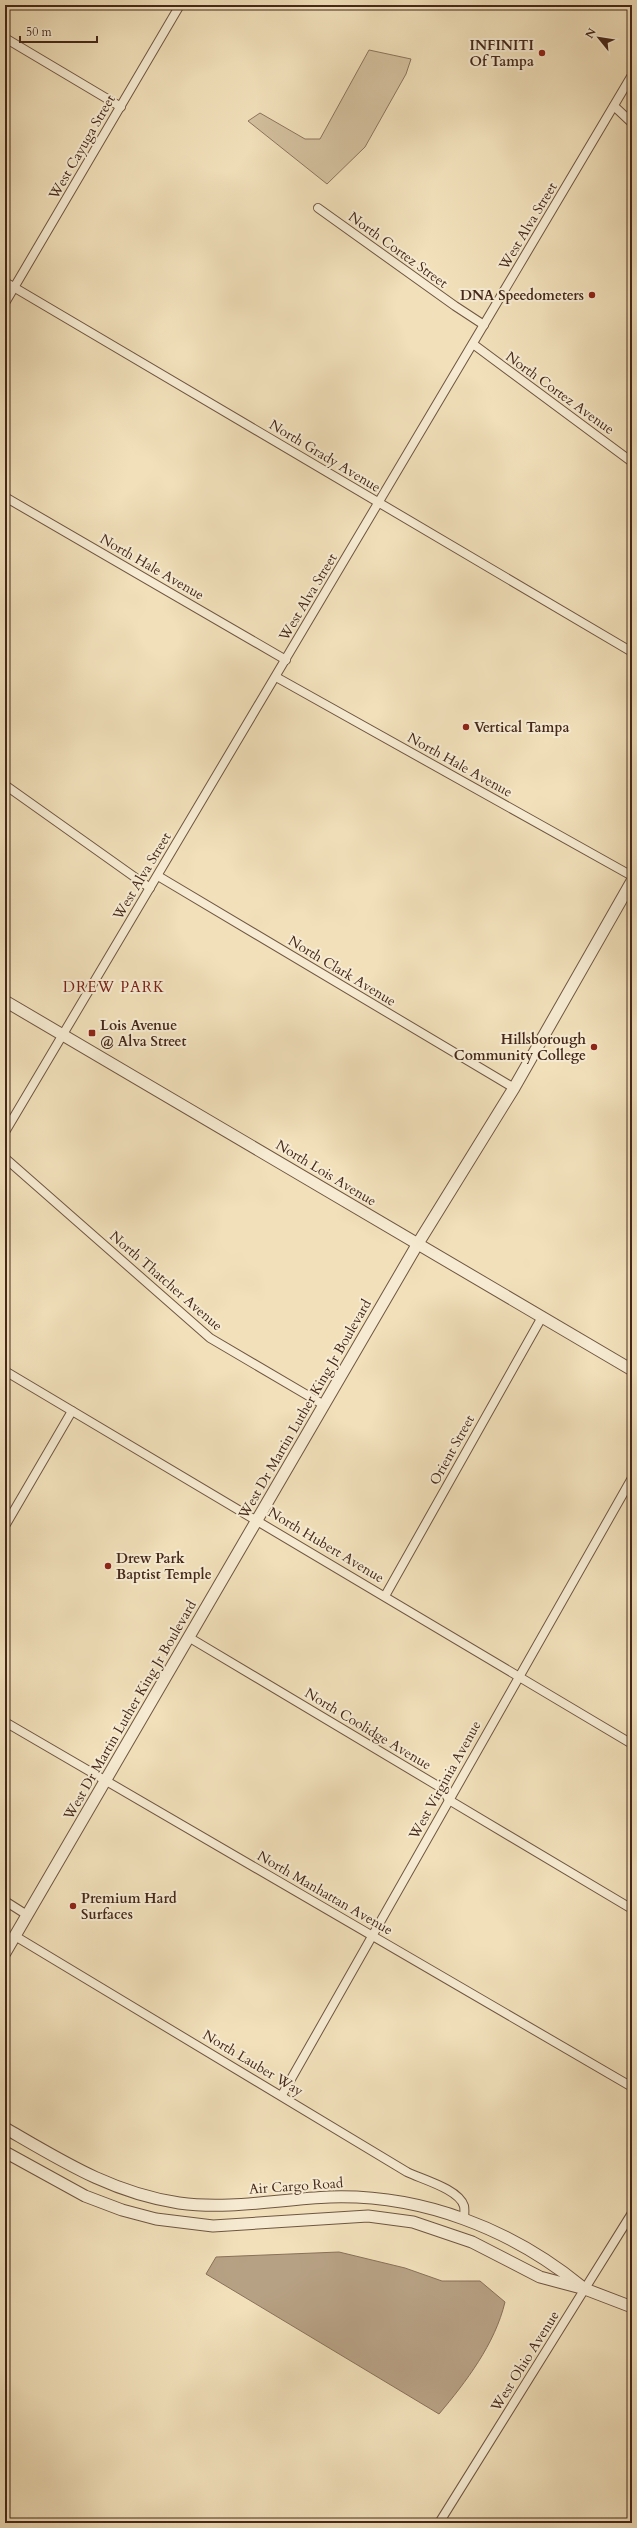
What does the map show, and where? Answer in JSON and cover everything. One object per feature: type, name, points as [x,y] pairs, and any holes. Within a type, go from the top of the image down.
[{"type":"street","name":"West Cayuga Street","points":[[5,302],[180,5]]},
{"type":"street","points":[[5,38],[121,106]]},
{"type":"street","name":"West Alva Street","points":[[5,1132],[632,75]]},
{"type":"street","points":[[614,106],[632,123]]},
{"type":"street","name":"North Cortez Street","points":[[318,208],[484,325]]},
{"type":"street","name":"North Grady Avenue","points":[[5,282],[632,652]]},
{"type":"street","name":"North Cortez Avenue","points":[[473,344],[632,462]]},
{"type":"street","name":"North Hale Avenue","points":[[5,497],[286,660]]},
{"type":"street","name":"North Hale Avenue","points":[[276,677],[632,876]]},
{"type":"street","points":[[5,785],[150,888]]},
{"type":"street","name":"North Clark Avenue","points":[[158,876],[514,1088]]},
{"type":"street","name":"West Dr Martin Luther King Jr Boulevard","points":[[5,1953],[190,1638],[417,1245],[514,1088],[632,881]]},
{"type":"street","name":"North Lois Avenue","points":[[5,1001],[417,1245],[632,1370]]},
{"type":"street","name":"North Thatcher Avenue","points":[[5,1158],[210,1338],[324,1405]]},
{"type":"street","name":"Orient Street","points":[[385,1596],[542,1318]]},
{"type":"street","name":"North Hubert Avenue","points":[[5,1371],[258,1520],[632,1744]]},
{"type":"street","points":[[5,1526],[72,1411]]},
{"type":"street","name":"West Virginia Avenue","points":[[282,2095],[371,1935],[632,1478]]},
{"type":"street","name":"North Coolidge Avenue","points":[[190,1638],[443,1789],[449,1800],[632,1909]]},
{"type":"street","name":"North Manhattan Avenue","points":[[5,1722],[632,2087]]},
{"type":"street","points":[[5,1901],[27,1915]]},
{"type":"street","name":"North Lauber Way","points":[[15,1936],[282,2095],[407,2172],[448,2190],[458,2198],[464,2206],[464,2219]]},
{"type":"street","name":"Air Cargo Road","points":[[5,2128],[98,2180],[122,2190],[161,2199],[219,2206],[330,2197],[378,2198],[408,2203],[464,2219],[498,2233],[551,2262],[584,2289]]},
{"type":"street","name":"Air Cargo Road","points":[[5,2152],[85,2196],[122,2210],[156,2219],[213,2226],[368,2216],[389,2218],[442,2230],[472,2242],[540,2277],[584,2289],[632,2307]]},
{"type":"street","name":"West Ohio Avenue","points":[[439,2523],[632,2213]]},
{"type":"shaded area","points":[[369,50],[411,59],[406,74],[365,147],[327,184],[248,121],[260,113],[305,139],[320,139]]},
{"type":"shaded area","points":[[339,2252],[405,2268],[442,2281],[480,2281],[505,2302],[494,2333],[487,2347],[469,2376],[439,2414],[206,2274],[216,2257]]},
{"type":"place","name":"INFINITI Of Tampa","points":[[542,53]]},
{"type":"place","name":"DNA Speedometers","points":[[592,295]]},
{"type":"place","name":"Vertical Tampa","points":[[466,727]]},
{"type":"place","name":"Lois Avenue @ Alva Street","points":[[92,1033]]},
{"type":"place","name":"Hillsborough Community College","points":[[594,1047]]},
{"type":"place","name":"Drew Park Baptist Temple","points":[[108,1566]]},
{"type":"place","name":"Premium Hard Surfaces","points":[[73,1906]]},
{"type":"district","name":"DREW PARK","points":[[114,987]]}]
